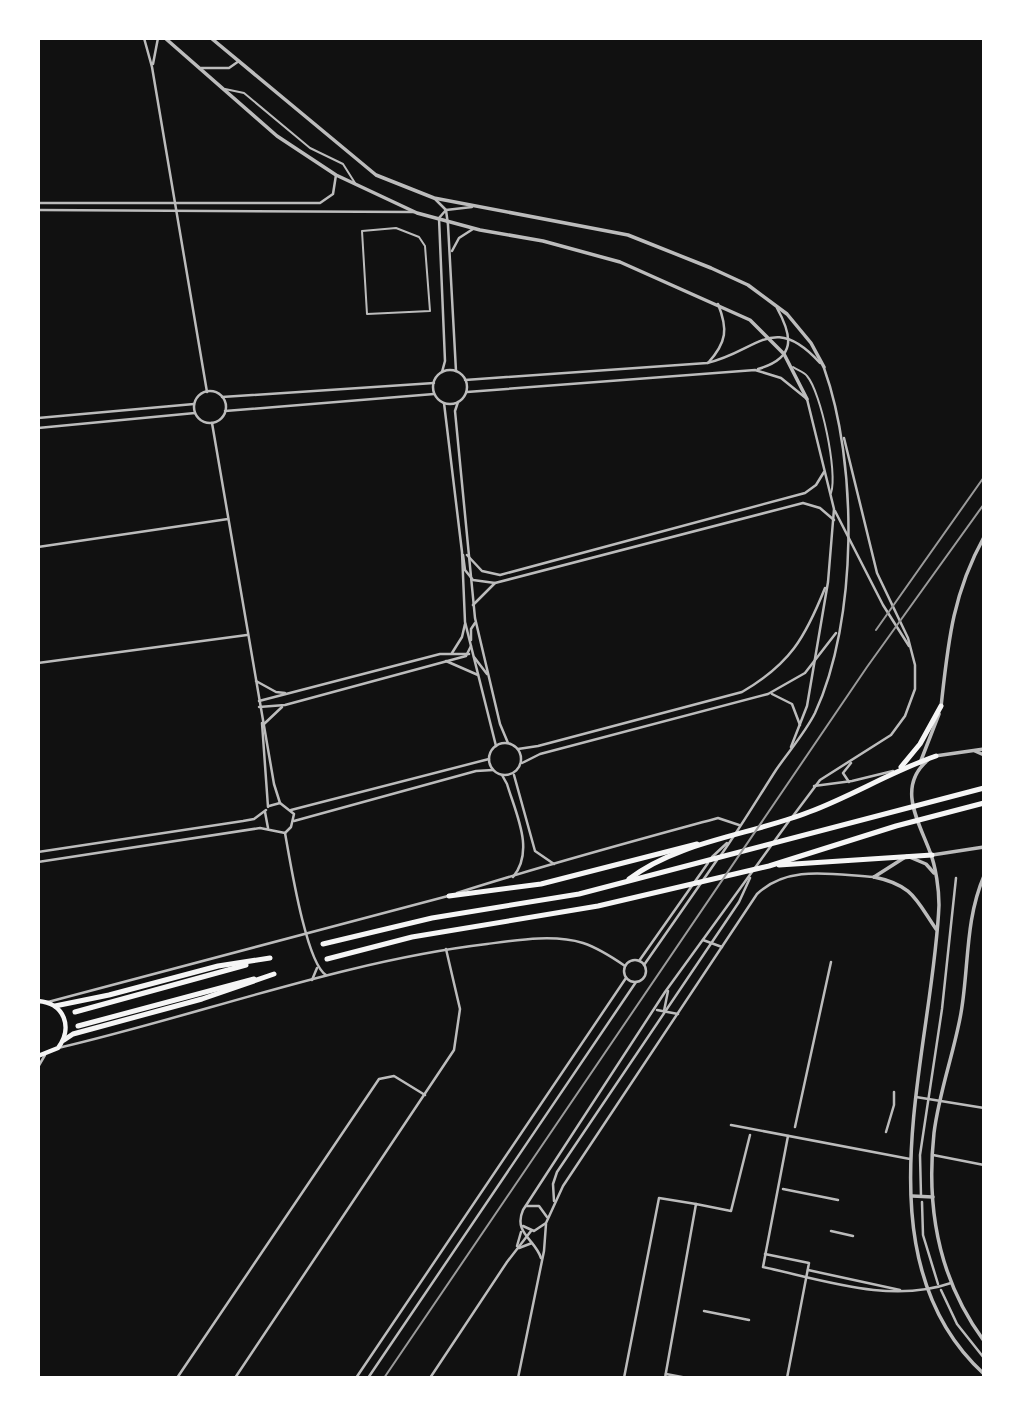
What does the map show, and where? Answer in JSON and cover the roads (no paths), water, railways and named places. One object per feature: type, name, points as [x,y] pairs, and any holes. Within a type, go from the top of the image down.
[{"type":"highway","points":[[899,770],[920,744],[941,706]]},
{"type":"highway","points":[[624,883],[665,858],[807,813],[899,770],[936,756]]},
{"type":"highway","points":[[323,944],[432,918],[538,902],[624,883],[699,861],[984,788]]},
{"type":"highway","points":[[327,958],[412,937],[554,914],[769,866],[896,826],[984,803]]},
{"type":"highway","points":[[449,896],[541,884],[717,841]]},
{"type":"highway","points":[[769,866],[932,855]]},
{"type":"highway","points":[[55,1006],[109,995],[218,966],[270,958],[75,1012]]},
{"type":"highway","points":[[64,1040],[74,1034],[202,999],[274,974],[78,1026]]},
{"type":"main road","points":[[41,1001],[55,1006],[65,1021],[64,1040],[58,1048],[42,1056]]},
{"type":"street","points":[[152,67],[158,38]]},
{"type":"street","points":[[164,38],[294,149],[336,175],[417,213]]},
{"type":"street","points":[[211,38],[376,175],[434,198],[628,235],[748,285],[774,303],[799,328],[824,368],[874,562],[908,638],[916,682],[908,710],[891,734],[814,786],[751,876],[732,897],[520,1214],[522,1232],[534,1243],[541,1258]]},
{"type":"street","points":[[145,39],[207,392]]},
{"type":"street","points":[[201,68],[229,68],[239,61]]},
{"type":"street","points":[[38,203],[320,203],[333,194],[336,175]]},
{"type":"street","points":[[434,198],[446,210],[456,371],[465,380],[467,392]]},
{"type":"street","points":[[291,810],[489,759],[496,746],[465,622],[462,552],[444,403],[435,394],[434,383],[442,372],[445,361],[439,218],[446,210],[472,207]]},
{"type":"street","points":[[38,210],[417,213],[474,228],[542,241],[620,262],[718,303],[750,320],[784,354],[807,399],[834,509],[828,582],[814,665],[800,728],[788,753]]},
{"type":"street","points":[[450,254],[459,238],[474,228]]},
{"type":"street","points":[[707,363],[721,347],[726,335],[718,303]]},
{"type":"street","points":[[774,303],[789,330],[789,338],[784,354],[771,365],[755,370],[467,392],[458,402],[455,411],[473,605],[500,724],[508,743],[518,749],[538,747],[742,692],[758,684],[782,666],[795,650],[806,633],[828,582]]},
{"type":"street","points":[[465,380],[707,363],[733,356],[768,336],[789,338],[807,349],[824,368]]},
{"type":"street","points":[[755,370],[781,378],[807,399]]},
{"type":"street","points":[[442,372],[456,371]]},
{"type":"street","points":[[222,397],[225,411],[219,420],[212,423],[201,421],[195,413],[194,404],[197,397],[207,392],[222,397],[434,383]]},
{"type":"street","points":[[225,411],[435,394]]},
{"type":"street","points":[[444,403],[458,402]]},
{"type":"street","points":[[38,418],[194,404]]},
{"type":"street","points":[[38,428],[195,413]]},
{"type":"street","points":[[212,423],[254,680],[274,784],[280,803],[291,810],[294,821]]},
{"type":"street","points":[[368,1377],[636,982],[644,977],[644,965],[816,710],[838,629],[846,560],[848,539],[843,434]]},
{"type":"street","points":[[467,555],[482,571],[500,575],[805,493],[816,485],[824,471]]},
{"type":"street","points":[[470,577],[495,583],[803,503],[820,508],[834,520]]},
{"type":"street","points":[[834,509],[883,605],[909,646]]},
{"type":"street","points":[[38,547],[228,519]]},
{"type":"street","points":[[984,537],[959,589],[947,639],[941,706],[912,788],[914,815],[932,855],[939,904],[909,1159],[914,1226],[922,1275],[946,1329],[984,1374]]},
{"type":"street","points":[[462,552],[470,577]]},
{"type":"street","points":[[846,560],[858,558]]},
{"type":"street","points":[[473,605],[495,583]]},
{"type":"street","points":[[452,653],[462,637],[465,622]]},
{"type":"street","points":[[259,707],[285,705],[468,653],[471,646],[471,629],[476,622]]},
{"type":"street","points":[[502,775],[514,774],[522,763],[540,754],[768,694],[796,680],[814,665],[838,629]]},
{"type":"street","points":[[38,663],[247,635]]},
{"type":"street","points":[[259,701],[452,653],[468,653],[474,656],[489,675]]},
{"type":"street","points":[[446,661],[478,675]]},
{"type":"street","points":[[254,680],[276,692],[288,694]]},
{"type":"street","points":[[768,694],[779,695],[792,704],[798,714],[800,728]]},
{"type":"street","points":[[263,724],[285,705]]},
{"type":"street","points":[[263,724],[267,809],[265,824],[269,829]]},
{"type":"street","points":[[496,746],[508,743]]},
{"type":"street","points":[[518,749],[522,763]]},
{"type":"street","points":[[916,775],[936,756],[984,749]]},
{"type":"street","points":[[973,750],[984,755]]},
{"type":"street","points":[[849,782],[843,773],[855,758]]},
{"type":"street","points":[[489,759],[493,770]]},
{"type":"street","points":[[327,976],[317,968],[306,934],[285,833],[294,821],[476,771],[493,770],[502,775],[507,784],[524,848],[522,864],[513,877]]},
{"type":"street","points":[[814,786],[849,782],[899,770]]},
{"type":"street","points":[[514,774],[535,851],[554,864]]},
{"type":"street","points":[[38,852],[243,821],[260,816],[280,803]]},
{"type":"street","points":[[41,1001],[449,896],[718,818],[739,825]]},
{"type":"street","points":[[38,862],[269,829],[285,833]]},
{"type":"street","points":[[639,961],[690,886],[727,843]]},
{"type":"street","points":[[932,855],[984,847]]},
{"type":"street","points":[[874,877],[907,856],[926,864],[935,875]]},
{"type":"street","points":[[518,1377],[548,1232],[547,1217],[554,1201],[757,894],[771,881],[792,874],[890,880],[910,892],[923,905],[936,929]]},
{"type":"street","points":[[554,1201],[553,1184],[557,1172],[739,902],[751,876]]},
{"type":"street","points":[[984,876],[974,901],[961,1015],[940,1100],[933,1155],[937,1242],[961,1309],[984,1341]]},
{"type":"street","points":[[921,1196],[920,1155],[942,1009],[956,878]]},
{"type":"street","points":[[58,1048],[327,976],[446,949],[509,941],[563,940],[582,942],[625,966]]},
{"type":"street","points":[[703,940],[710,945],[722,947]]},
{"type":"street","points":[[234,1377],[454,1050],[460,1028],[460,1009],[446,949]]},
{"type":"street","points":[[356,1377],[626,978],[625,966],[630,961],[639,961],[644,965]]},
{"type":"street","points":[[794,1127],[831,962]]},
{"type":"street","points":[[312,980],[317,968]]},
{"type":"street","points":[[626,978],[636,982]]},
{"type":"street","points":[[664,1011],[665,998],[671,986]]},
{"type":"street","points":[[656,1010],[678,1014]]},
{"type":"street","points":[[38,1067],[42,1056]]},
{"type":"street","points":[[177,1377],[379,1079],[394,1076],[425,1095]]},
{"type":"street","points":[[886,1132],[894,1105],[894,1093]]},
{"type":"street","points":[[916,1097],[984,1108]]},
{"type":"street","points":[[731,1125],[909,1159]]},
{"type":"street","points":[[624,1377],[659,1198],[731,1211],[750,1135]]},
{"type":"street","points":[[788,1136],[762,1267],[890,1292],[929,1291],[951,1283]]},
{"type":"street","points":[[899,1157],[900,1151]]},
{"type":"street","points":[[933,1155],[984,1165]]},
{"type":"street","points":[[783,1189],[838,1200]]},
{"type":"street","points":[[912,1196],[933,1197]]},
{"type":"street","points":[[922,1202],[923,1235],[939,1284]]},
{"type":"street","points":[[687,1377],[666,1376],[696,1205]]},
{"type":"street","points":[[526,1206],[539,1206],[547,1217]]},
{"type":"street","points":[[521,1223],[533,1231]]},
{"type":"street","points":[[430,1377],[525,1237],[546,1223]]},
{"type":"street","points":[[457,1228],[457,1234],[463,1238]]},
{"type":"street","points":[[831,1231],[853,1236]]},
{"type":"street","points":[[514,1252],[522,1232]]},
{"type":"street","points":[[514,1252],[524,1244],[534,1243]]},
{"type":"street","points":[[444,1248],[452,1248],[453,1252]]},
{"type":"street","points":[[765,1254],[809,1263],[787,1377]]},
{"type":"street","points":[[808,1270],[903,1291]]},
{"type":"street","points":[[941,1290],[957,1324],[984,1358]]},
{"type":"street","points":[[704,1311],[749,1320]]},
{"type":"lane","points":[[224,89],[244,93],[310,148],[344,164],[355,183]]},
{"type":"lane","points":[[396,228],[419,237],[425,246],[430,311],[367,314],[362,231],[396,228]]},
{"type":"lane","points":[[792,367],[808,377],[825,423],[834,477],[831,493]]},
{"type":"railway","points":[[876,630],[984,477]]},
{"type":"railway","points":[[384,1378],[867,667],[984,504]]}]
